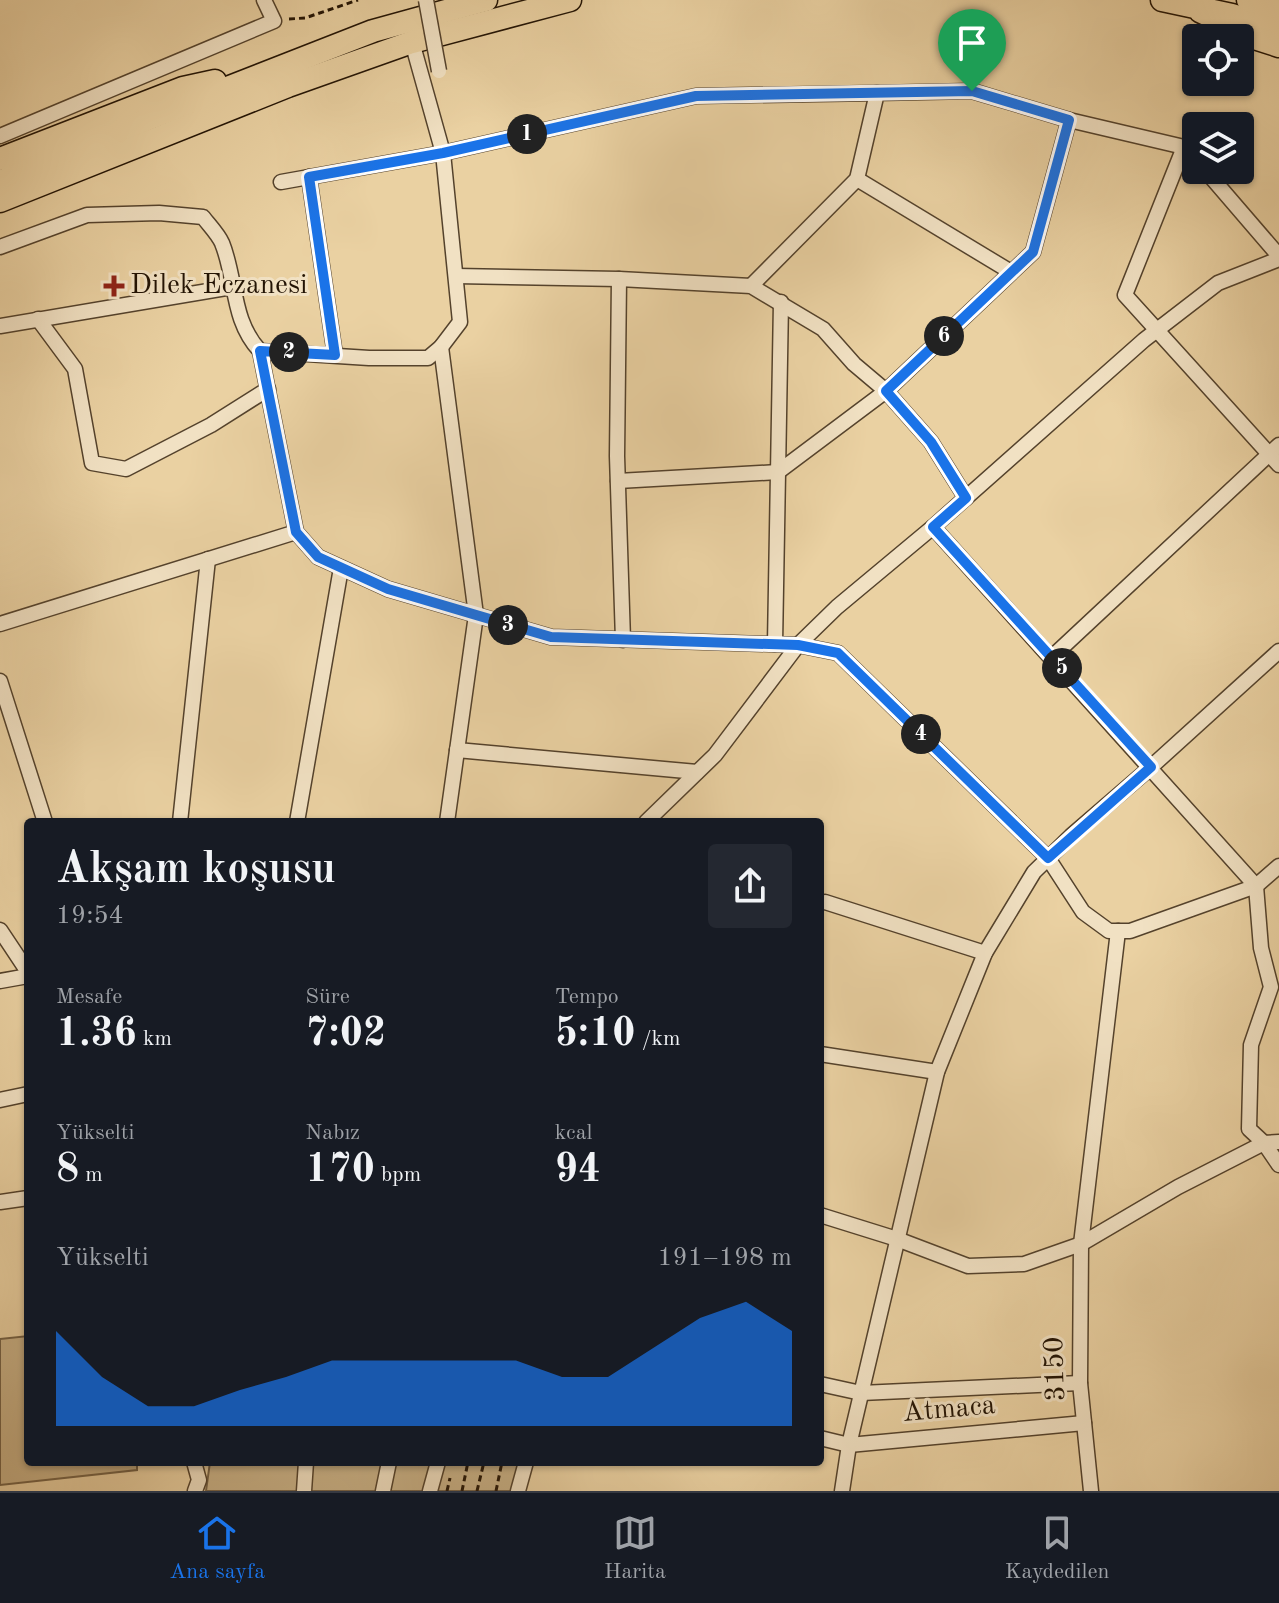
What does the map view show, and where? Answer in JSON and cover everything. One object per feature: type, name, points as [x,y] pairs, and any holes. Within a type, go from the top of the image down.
[{"type":"highway","points":[[0,201],[282,77],[373,31],[486,0]]},
{"type":"highway","points":[[0,182],[282,77],[570,0]]},
{"type":"highway","points":[[1248,0],[1279,8]]},
{"type":"highway","points":[[1173,2],[1279,29]]},
{"type":"highway","points":[[1254,38],[1279,46]]},
{"type":"highway","points":[[0,159],[183,88],[282,77]]},
{"type":"highway","points":[[0,216],[201,131],[282,77]]},
{"type":"main road","points":[[1173,2],[1219,24]]},
{"type":"street","points":[[0,136],[274,21],[264,0]]},
{"type":"street","points":[[426,0],[439,71]]},
{"type":"street","points":[[260,351],[428,358],[441,347],[460,322],[443,153],[412,42]]},
{"type":"street","points":[[281,182],[443,153],[696,96],[972,91],[1069,120],[1182,147]]},
{"type":"street","points":[[751,286],[857,179],[877,93]]},
{"type":"street","points":[[618,481],[778,472],[886,391],[1033,252],[1069,120]]},
{"type":"street","points":[[1052,657],[1276,455],[1125,295],[1182,152]]},
{"type":"street","points":[[309,177],[335,355]]},
{"type":"street","points":[[857,179],[1011,272]]},
{"type":"street","points":[[650,818],[715,755],[798,645],[837,607],[1157,330],[1218,283],[1279,257],[1217,184]]},
{"type":"street","points":[[0,247],[87,215],[159,213],[203,217],[222,242],[244,327],[260,351],[296,532],[318,557],[388,589],[551,637],[798,645],[838,653],[1048,858],[1083,912],[1109,931],[1130,931],[1256,886],[1279,866]]},
{"type":"street","points":[[456,276],[619,279],[751,286],[823,329],[854,364],[886,391],[931,442],[966,498]]},
{"type":"street","points":[[619,279],[618,481],[623,640]]},
{"type":"street","points":[[0,326],[232,287]]},
{"type":"street","points":[[775,644],[781,302]]},
{"type":"street","points":[[38,319],[75,369],[92,463],[126,469],[211,425],[268,389]]},
{"type":"street","points":[[441,347],[476,615],[448,818]]},
{"type":"street","points":[[933,527],[1256,886],[1261,948],[1275,987],[1251,1045],[1249,1129],[1272,1142],[1279,1165]]},
{"type":"street","points":[[0,624],[296,532]]},
{"type":"street","points":[[180,818],[208,559]]},
{"type":"street","points":[[298,818],[341,568]]},
{"type":"street","points":[[842,1491],[849,1445],[937,1072],[985,953],[1034,872],[1279,651]]},
{"type":"street","points":[[0,681],[44,818]]},
{"type":"street","points":[[457,750],[697,772]]},
{"type":"street","points":[[824,902],[985,953]]},
{"type":"street","points":[[0,930],[24,968]]},
{"type":"street","name":"3150","points":[[1091,1491],[1080,1383],[1081,1244],[1118,931]]},
{"type":"street","points":[[0,981],[24,975]]},
{"type":"street","points":[[824,1055],[937,1072]]},
{"type":"street","points":[[0,1100],[24,1095]]},
{"type":"street","points":[[824,1216],[968,1266],[1024,1264],[1081,1244],[1178,1187],[1272,1142]]},
{"type":"street","points":[[0,1202],[24,1199]]},
{"type":"street","points":[[824,1385],[861,1393],[1080,1383]]},
{"type":"street","name":"Atmaca","points":[[824,1439],[849,1445],[1084,1423]]},
{"type":"street","points":[[195,1466],[199,1480],[195,1491]]},
{"type":"street","points":[[304,1491],[306,1466]]},
{"type":"street","points":[[383,1491],[388,1466]]},
{"type":"street","points":[[430,1491],[437,1466]]},
{"type":"street","points":[[518,1491],[525,1466]]},
{"type":"path","points":[[274,21],[305,18],[358,0]]},
{"type":"path","points":[[462,1491],[467,1466]]},
{"type":"path","points":[[477,1491],[483,1466]]},
{"type":"path","points":[[496,1491],[501,1466]]},
{"type":"shaded area","points":[[24,1336],[24,1466],[137,1466],[137,1470],[0,1485],[0,1339]]},
{"type":"shaded area","points":[[209,1466],[522,1466],[514,1491],[206,1491]]},
{"type":"place","name":"Dilek Eczanesi","points":[[114,286]]},
{"type":"route","points":[[972,91],[1069,120],[1033,252],[886,391],[931,442],[966,498],[933,527],[1151,767],[1048,858],[838,653],[798,645],[551,637],[388,589],[318,557],[296,532],[260,351],[335,355],[309,177],[443,153],[696,96],[972,91]]}]
